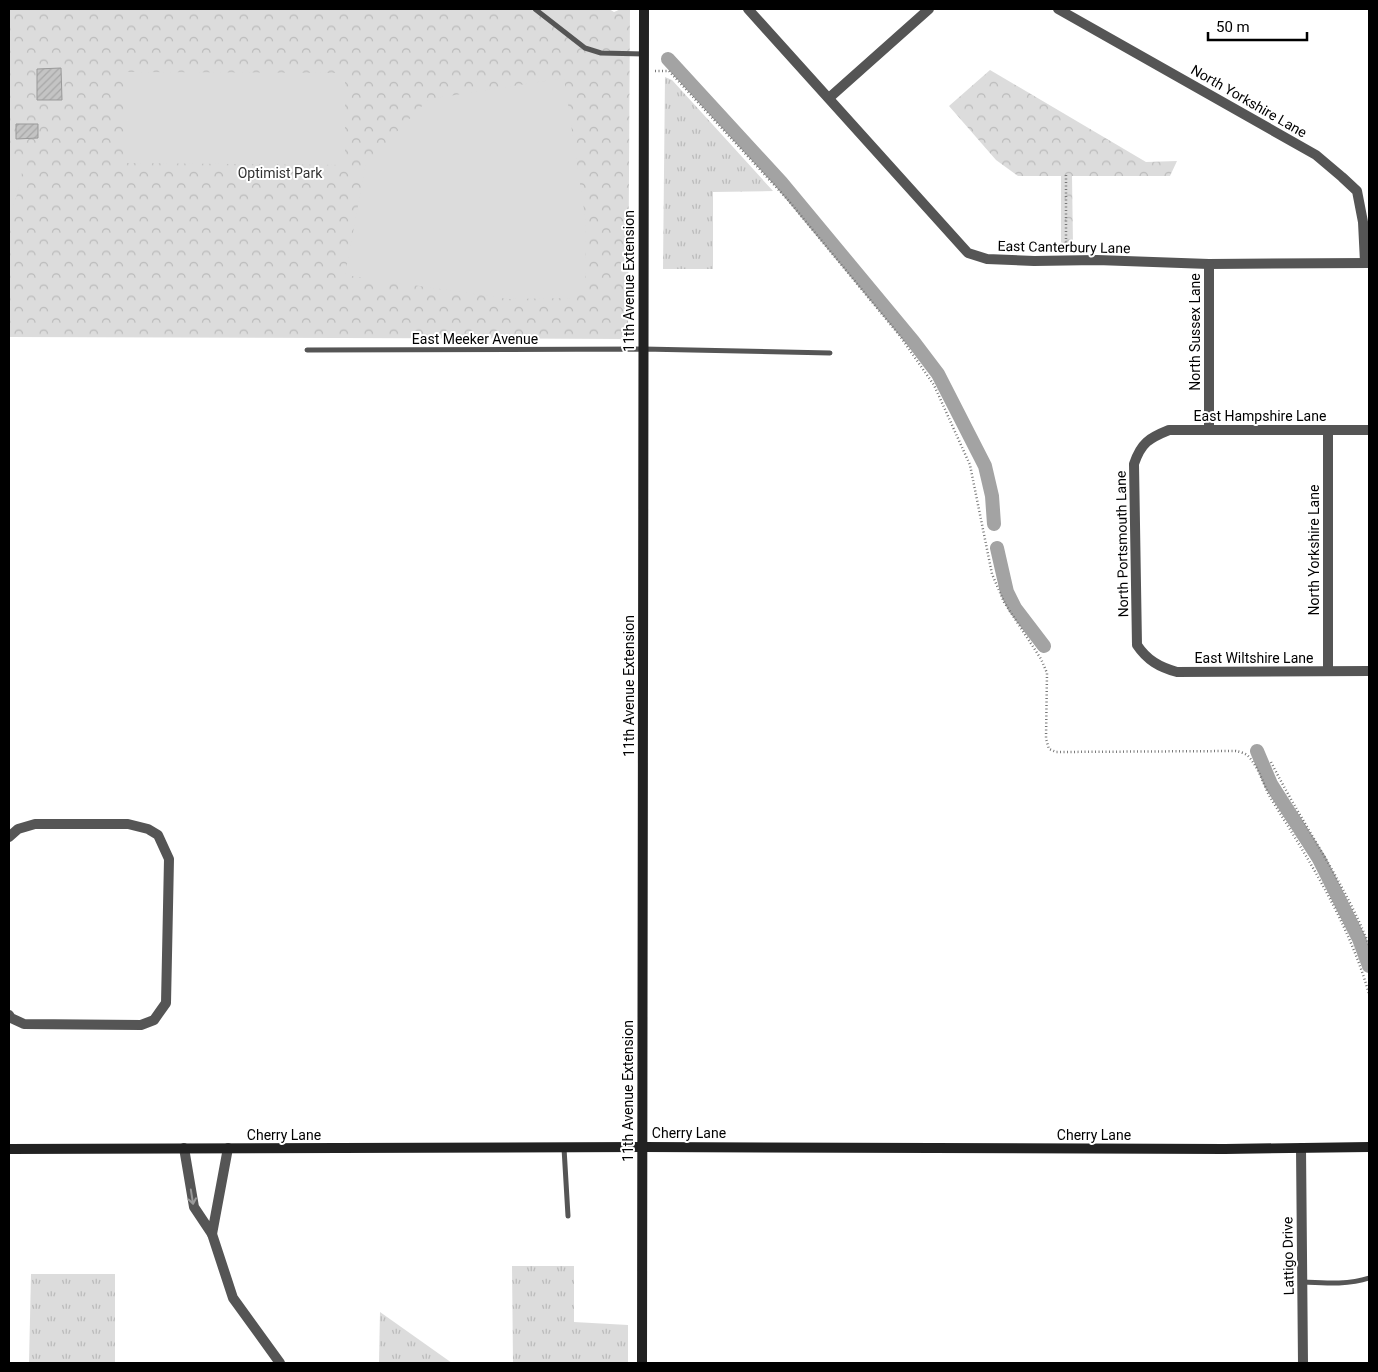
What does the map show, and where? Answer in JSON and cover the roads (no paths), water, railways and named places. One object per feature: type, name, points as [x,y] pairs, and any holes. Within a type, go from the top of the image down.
[{"type":"main road","name":"11th Avenue Extension","points":[[642,1363],[644,9]]},
{"type":"main road","name":"Cherry Lane","points":[[9,1149],[1369,1147]]},
{"type":"street","name":"East Canterbury Lane","points":[[748,9],[968,254],[987,258],[1034,261],[1097,260],[1208,264],[1367,262]]},
{"type":"street","points":[[829,98],[929,9]]},
{"type":"street","name":"North Yorkshire Lane","points":[[1058,9],[1316,155],[1357,192],[1363,222],[1367,262]]},
{"type":"street","name":"North Sussex Lane","points":[[1208,264],[1209,430]]},
{"type":"street","name":"East Hampshire Lane","points":[[1152,436],[1170,430],[1369,430]]},
{"type":"street","name":"North Yorkshire Lane","points":[[1328,430],[1328,671]]},
{"type":"street","name":"North Portsmouth Lane","points":[[1144,656],[1137,645],[1134,464],[1138,453],[1152,436]]},
{"type":"street","name":"East Wiltshire Lane","points":[[1144,656],[1160,667],[1176,672],[1369,671]]},
{"type":"street","points":[[9,837],[18,829],[35,824],[128,824],[148,829],[158,835],[169,859],[166,1003],[154,1020],[132,1026],[43,1025],[24,1024],[11,1018],[9,1015]]},
{"type":"street","points":[[184,1148],[194,1207],[212,1234],[233,1298],[280,1363]]},
{"type":"street","points":[[212,1234],[228,1148]]},
{"type":"street","name":"Lattigo Drive","points":[[1301,1148],[1303,1363]]},
{"type":"lane","points":[[535,9],[584,48],[601,54],[645,54]]},
{"type":"lane","name":"East Meeker Avenue","points":[[307,350],[643,349],[830,353]]},
{"type":"lane","points":[[564,1147],[568,1216]]},
{"type":"lane","points":[[1302,1282],[1359,1281],[1369,1278]]},
{"type":"waterway","points":[[668,59],[781,182],[913,341],[938,374],[985,466],[992,496],[994,524]]},
{"type":"waterway","points":[[997,548],[1007,592],[1015,608],[1044,646]]},
{"type":"waterway","points":[[1257,751],[1271,784],[1319,859],[1359,939],[1369,966]]},
{"type":"park label","name":"Optimist Park","points":[[280,173]]}]
